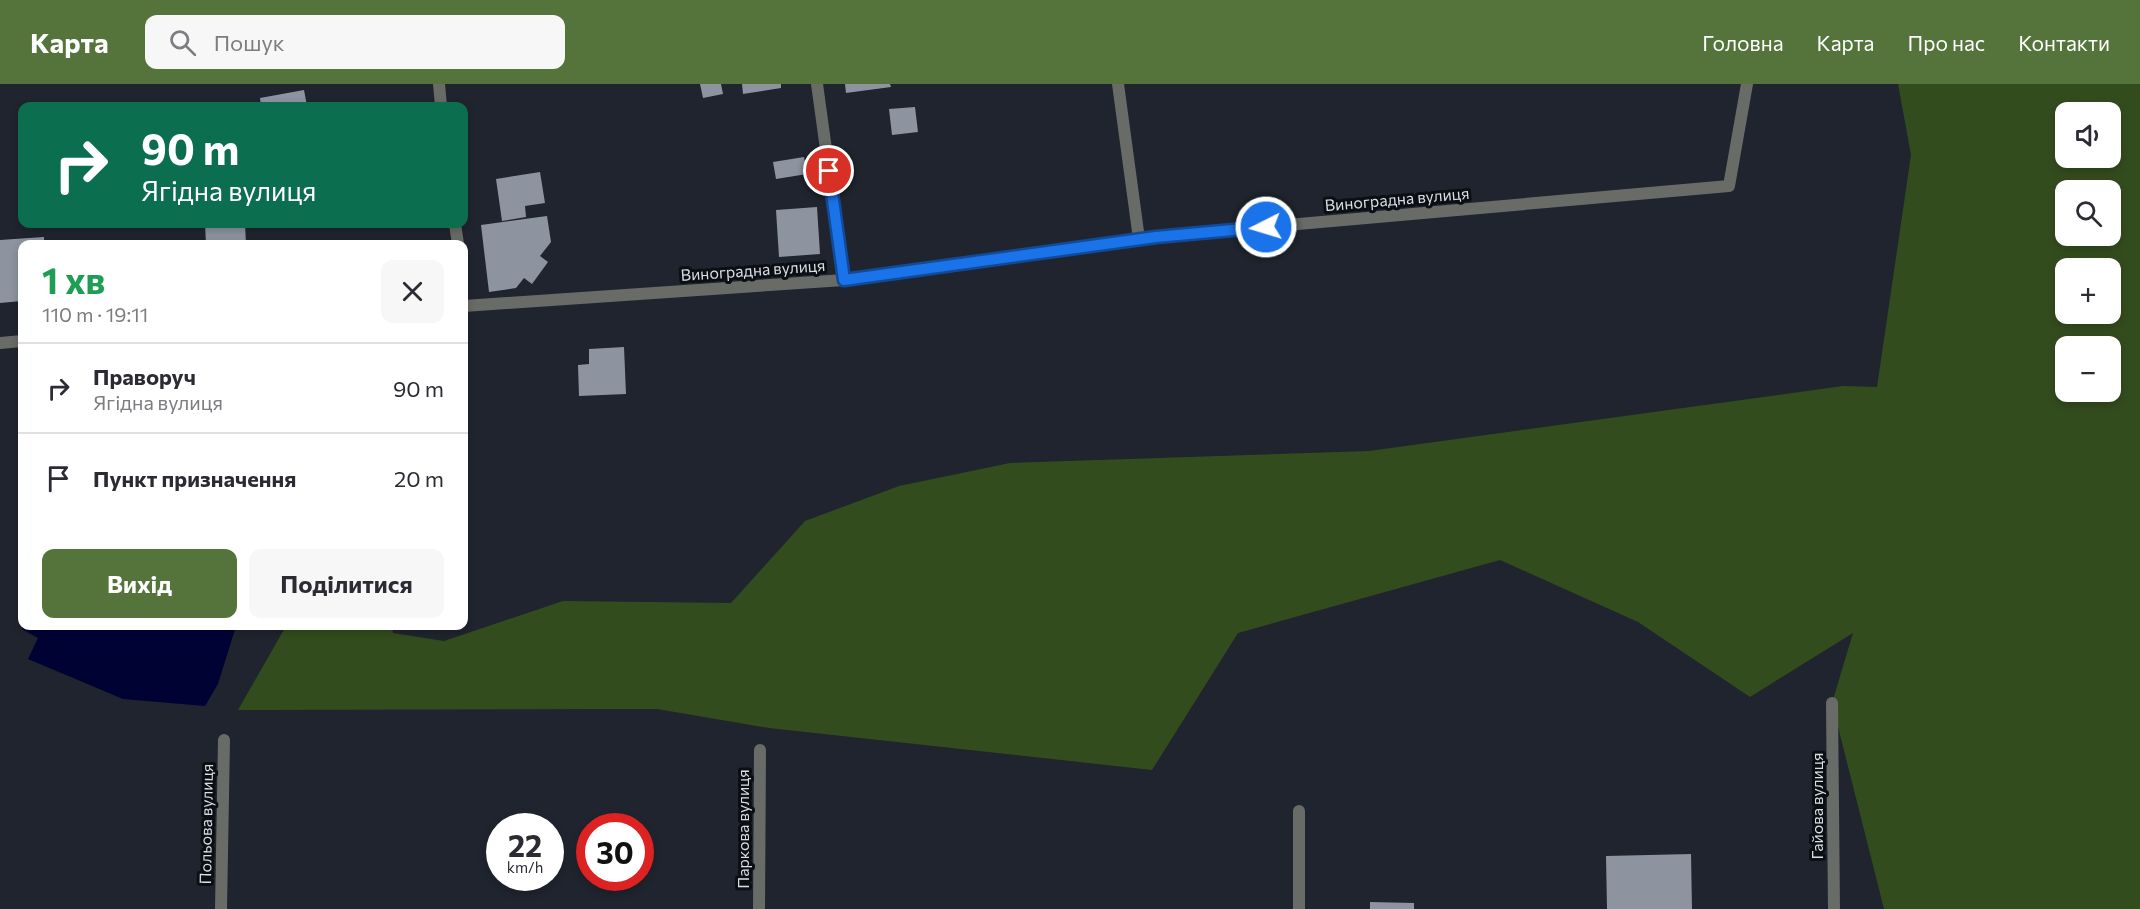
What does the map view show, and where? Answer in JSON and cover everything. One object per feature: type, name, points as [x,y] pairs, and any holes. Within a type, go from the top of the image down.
[{"type":"street","points":[[439,84],[441,102]]},
{"type":"street","points":[[817,84],[844,280]]},
{"type":"street","points":[[1118,84],[1139,239]]},
{"type":"street","name":"Виноградна вулиця","points":[[468,302],[844,280],[1139,239],[1729,186],[1747,84]]},
{"type":"street","points":[[0,343],[18,341]]},
{"type":"street","name":"Гайова вулиця","points":[[1832,703],[1834,909]]},
{"type":"street","name":"Польова вулиця","points":[[221,909],[224,740]]},
{"type":"street","name":"Паркова вулиця","points":[[759,909],[760,750]]},
{"type":"street","points":[[1299,811],[1299,909]]},
{"type":"green space","points":[[1898,84],[2140,84],[2140,909],[1884,909],[1832,703],[1853,633],[1750,697],[1638,622],[1500,560],[1238,633],[1152,770],[769,728],[657,709],[238,710],[284,630],[393,630],[393,633],[444,641],[563,601],[731,603],[805,521],[899,486],[1010,463],[1369,451],[1843,386],[1877,387],[1911,155]]},
{"type":"shaded area","points":[[24,630],[235,630],[218,684],[205,706],[123,699],[28,659],[38,638]]},
{"type":"building","points":[[700,84],[721,84],[723,94],[703,98]]},
{"type":"building","points":[[742,84],[781,84],[781,88],[743,94]]},
{"type":"building","points":[[845,84],[890,84],[891,87],[846,93]]},
{"type":"building","points":[[304,90],[306,102],[260,102],[260,98]]},
{"type":"building","points":[[915,107],[918,132],[892,135],[889,109]]},
{"type":"building","points":[[804,157],[807,174],[776,179],[773,162]]},
{"type":"building","points":[[540,172],[545,203],[525,206],[526,217],[502,221],[496,179]]},
{"type":"building","points":[[817,207],[820,254],[779,257],[776,210]]},
{"type":"building","points":[[547,216],[551,242],[540,256],[548,262],[532,284],[524,278],[516,288],[489,292],[481,225]]},
{"type":"building","points":[[205,228],[245,228],[246,240],[206,240]]},
{"type":"building","points":[[44,237],[44,240],[18,240],[18,301],[0,303],[0,240]]},
{"type":"building","points":[[624,347],[626,394],[579,396],[578,365],[589,364],[589,349]]},
{"type":"building","points":[[1691,854],[1692,909],[1607,909],[1606,856]]},
{"type":"building","points":[[1370,902],[1414,903],[1414,909],[1370,909]]},
{"type":"route","points":[[829,171],[844,280],[1156,237],[1266,227]]}]
